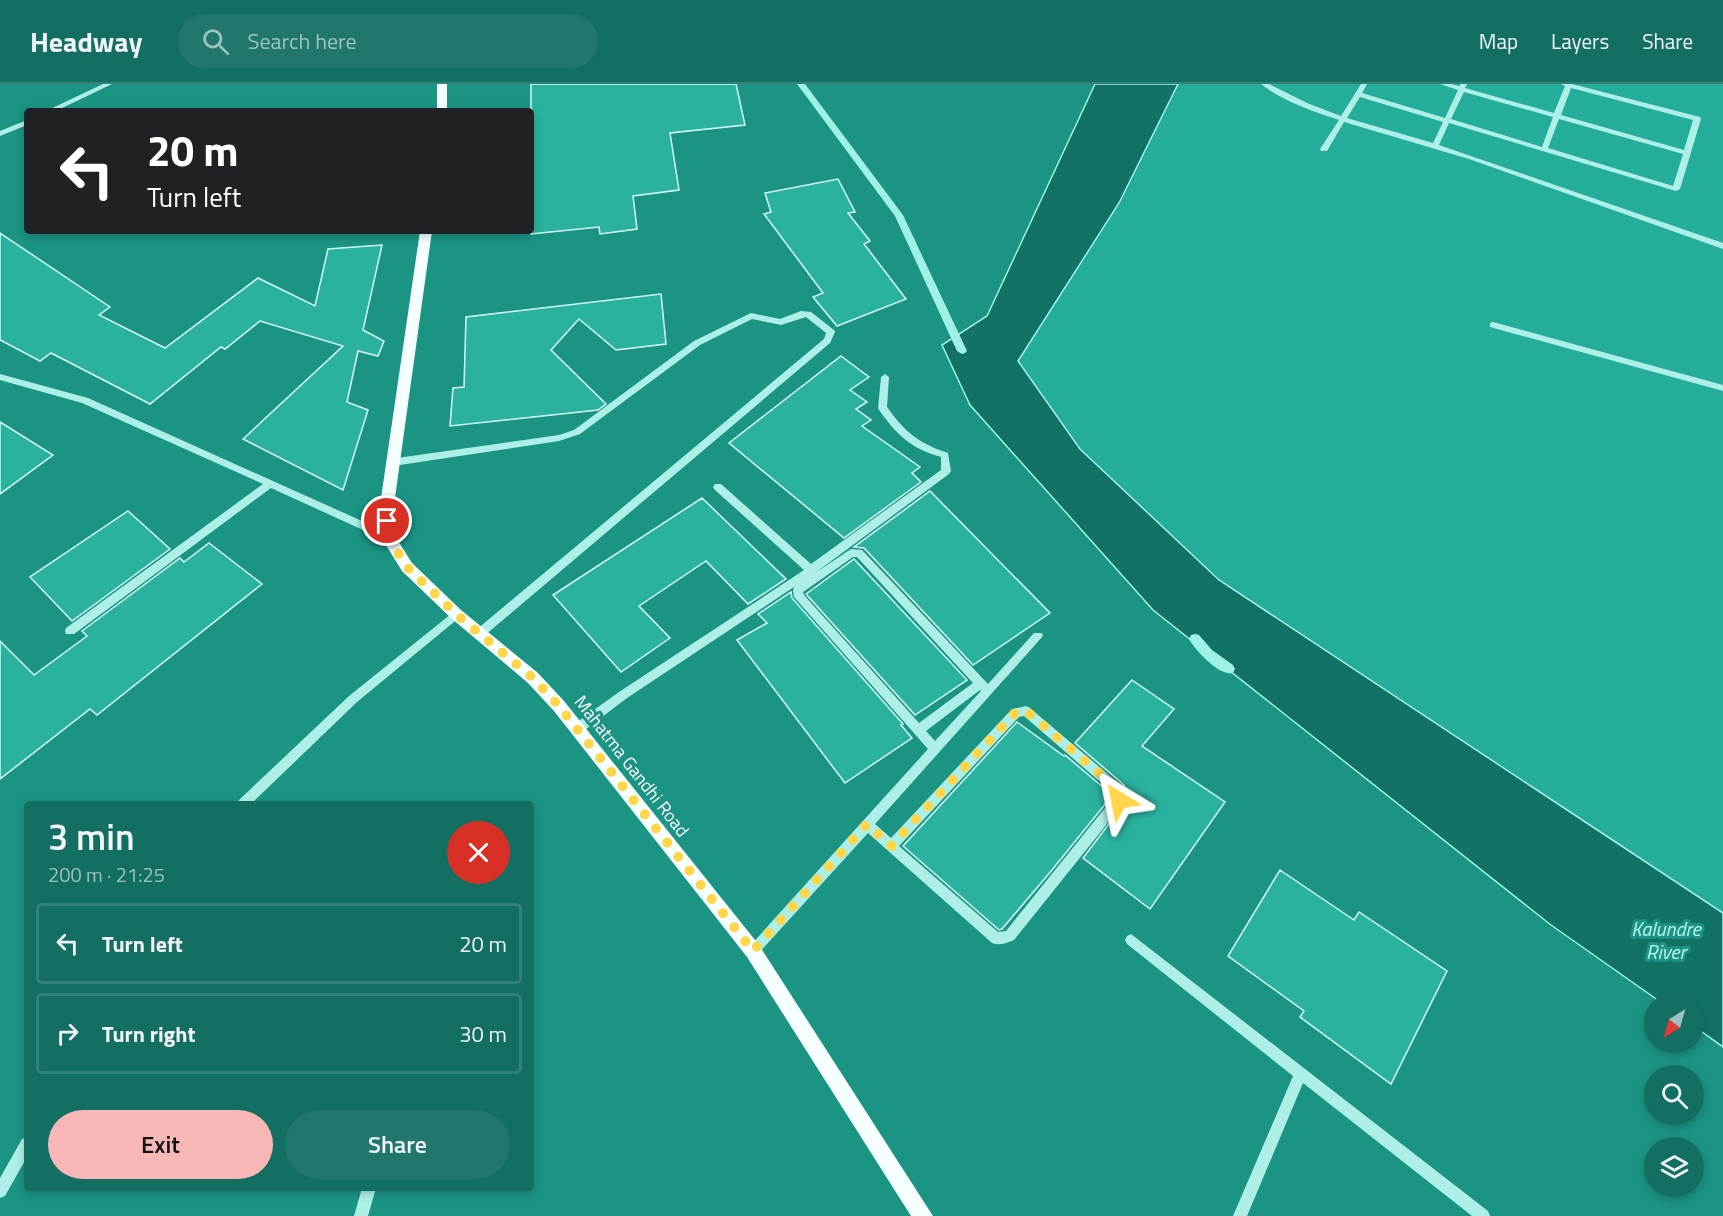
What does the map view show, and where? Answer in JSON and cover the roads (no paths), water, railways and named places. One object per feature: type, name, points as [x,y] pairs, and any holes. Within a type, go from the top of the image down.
[{"type":"main road","points":[[442,84],[442,108]]},
{"type":"main road","points":[[388,537],[387,506],[426,234]]},
{"type":"main road","name":"Mahatma Gandhi Road","points":[[388,537],[407,567],[456,614],[533,678],[577,729],[753,951],[923,1216]]},
{"type":"street","points":[[57,108],[109,84]]},
{"type":"street","points":[[1264,84],[1277,92],[1343,118],[1435,146],[1723,246]]},
{"type":"street","points":[[1324,149],[1364,84]]},
{"type":"street","points":[[1443,84],[1462,86],[1687,153]]},
{"type":"street","points":[[1358,94],[1446,121],[1544,150],[1676,189],[1697,119],[1567,84],[1544,150]]},
{"type":"street","points":[[1435,146],[1462,86]]},
{"type":"street","points":[[0,134],[24,123]]},
{"type":"street","points":[[393,462],[559,438],[577,432],[697,344],[751,316],[781,322],[801,314],[808,314],[831,332],[827,341],[480,633]]},
{"type":"street","points":[[1493,325],[1723,388]]},
{"type":"street","points":[[0,377],[86,400],[388,537]]},
{"type":"street","points":[[577,729],[623,695],[811,570],[946,471],[945,455],[923,449],[901,434],[882,408],[885,377]]},
{"type":"street","points":[[70,631],[270,484]]},
{"type":"street","points":[[718,487],[811,570]]},
{"type":"street","points":[[936,749],[799,597],[798,590],[851,553],[859,553],[985,687]]},
{"type":"street","points":[[246,801],[353,699],[456,614]]},
{"type":"street","points":[[753,951],[974,706],[985,687],[1038,636]]},
{"type":"street","points":[[918,730],[964,697],[985,687]]},
{"type":"street","points":[[964,697],[974,706]]},
{"type":"street","points":[[867,824],[891,846],[996,939],[1010,936],[1119,800],[1119,790],[1026,711],[1016,712],[891,846]]},
{"type":"street","points":[[1131,940],[1483,1216]]},
{"type":"street","points":[[1240,1216],[1301,1074]]},
{"type":"street","points":[[1,1187],[24,1149]]},
{"type":"street","points":[[361,1216],[368,1191]]},
{"type":"water","name":"Kalundre River","points":[[1095,84],[1178,84],[1119,203],[1018,361],[1080,449],[1219,580],[1723,913],[1723,1047],[1704,1033],[1704,993],[1648,993],[1551,925],[1153,610],[970,405],[942,345],[987,316]]},
{"type":"waterway","points":[[801,84],[899,215],[962,351]]},
{"type":"waterway","points":[[1195,639],[1208,654],[1229,669]]}]
